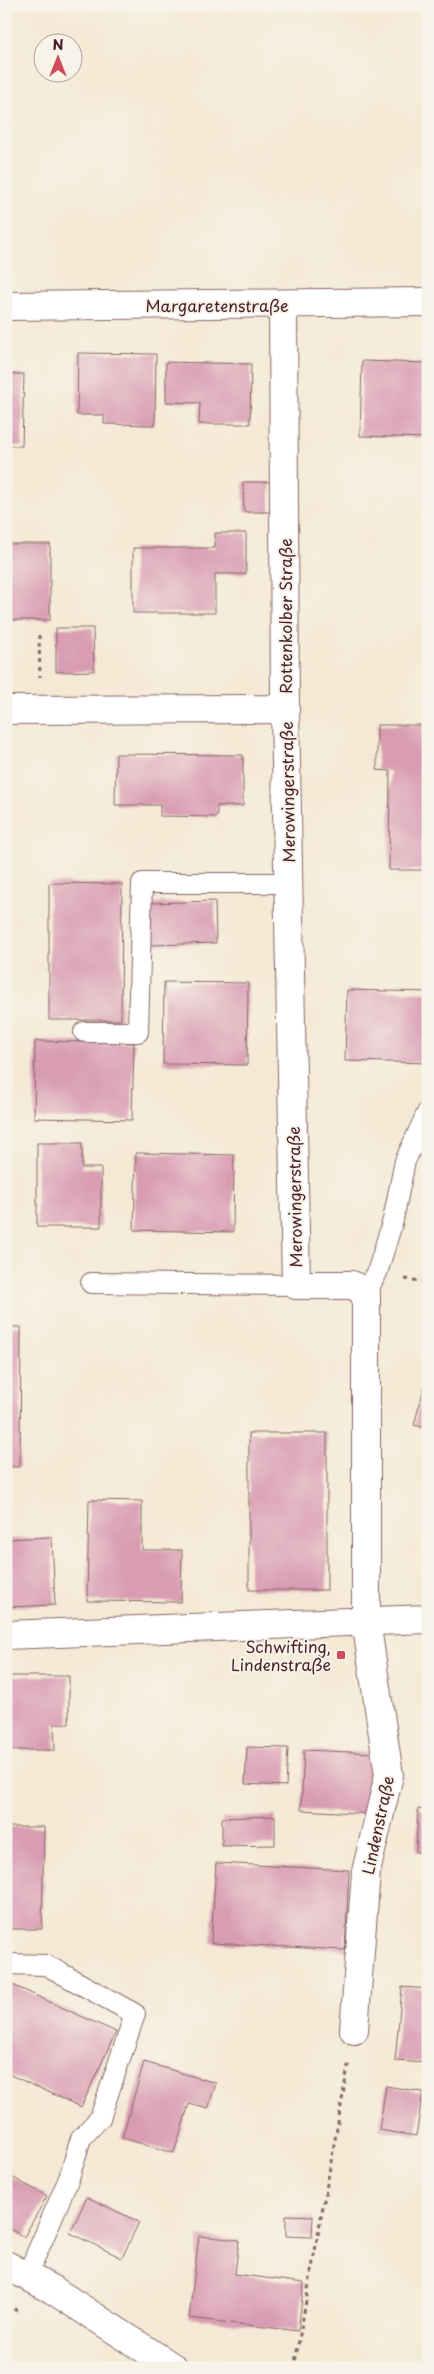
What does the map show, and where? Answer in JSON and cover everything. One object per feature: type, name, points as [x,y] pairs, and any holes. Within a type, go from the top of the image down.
[{"type":"street","name":"Margaretenstraße","points":[[6,306],[283,305],[428,302]]},
{"type":"street","name":"Rottenkolber Straße","points":[[6,710],[285,709],[283,305]]},
{"type":"street","name":"Merowingerstraße","points":[[285,709],[296,1285],[352,1285],[366,1292]]},
{"type":"street","points":[[366,1292],[366,1621]]},
{"type":"street","points":[[6,1635],[428,1619]]},
{"type":"street","name":"Lindenstraße","points":[[354,2030],[366,1872],[390,1775],[366,1621]]},
{"type":"street","points":[[17,2271],[53,2290],[174,2368]]},
{"type":"lane","points":[[84,1032],[138,1032],[142,883],[288,883]]},
{"type":"lane","points":[[366,1292],[377,1272],[393,1220],[405,1161],[428,1111]]},
{"type":"lane","points":[[91,1283],[296,1285]]},
{"type":"lane","points":[[6,1964],[46,1965],[135,2014],[100,2118],[81,2138],[69,2178],[17,2271]]},
{"type":"path","points":[[39,635],[42,710]]},
{"type":"path","points":[[294,2368],[354,2030]]},
{"type":"building","points":[[78,353],[156,354],[155,425],[104,424],[104,415],[77,415]]},
{"type":"building","points":[[362,361],[428,363],[428,438],[360,436]]},
{"type":"building","points":[[166,362],[251,364],[250,424],[199,424],[200,403],[166,402]]},
{"type":"building","points":[[6,374],[24,374],[22,446],[6,446]]},
{"type":"building","points":[[243,482],[270,482],[270,512],[244,512]]},
{"type":"building","points":[[215,533],[246,533],[246,574],[215,574],[215,613],[133,613],[133,548],[215,548]]},
{"type":"building","points":[[6,544],[50,544],[50,620],[6,620]]},
{"type":"building","points":[[56,628],[93,628],[94,671],[56,672]]},
{"type":"building","points":[[377,725],[428,725],[428,870],[389,870],[390,771],[377,770]]},
{"type":"building","points":[[116,754],[243,755],[243,806],[217,806],[217,817],[160,816],[160,805],[115,805]]},
{"type":"building","points":[[49,883],[122,884],[121,1020],[49,1020]]},
{"type":"building","points":[[215,901],[216,943],[150,945],[149,903]]},
{"type":"building","points":[[164,982],[248,983],[247,1065],[163,1064]]},
{"type":"building","points":[[347,990],[428,992],[428,1063],[345,1061]]},
{"type":"building","points":[[35,1041],[134,1043],[132,1120],[34,1118]]},
{"type":"building","points":[[37,1143],[82,1143],[82,1168],[101,1168],[101,1227],[37,1227]]},
{"type":"building","points":[[136,1153],[234,1155],[233,1232],[134,1230]]},
{"type":"building","points":[[6,1327],[21,1327],[20,1467],[6,1467]]},
{"type":"building","points":[[428,1377],[428,1429],[414,1425]]},
{"type":"building","points":[[249,1433],[327,1433],[327,1590],[249,1590]]},
{"type":"building","points":[[89,1500],[142,1501],[142,1550],[182,1550],[181,1602],[87,1601]]},
{"type":"building","points":[[52,1537],[55,1605],[6,1607],[6,1539]]},
{"type":"building","points":[[6,1676],[69,1676],[69,1724],[54,1724],[55,1750],[6,1750]]},
{"type":"building","points":[[247,1747],[288,1748],[286,1786],[245,1784]]},
{"type":"building","points":[[304,1750],[375,1753],[373,1814],[301,1810]]},
{"type":"building","points":[[418,1809],[428,1810],[428,1853],[416,1852]]},
{"type":"building","points":[[275,1816],[275,1845],[222,1846],[222,1818]]},
{"type":"building","points":[[6,1827],[44,1827],[42,1929],[6,1929]]},
{"type":"building","points":[[216,1863],[349,1870],[345,1950],[211,1943]]},
{"type":"building","points":[[6,1982],[116,2032],[81,2107],[6,2073]]},
{"type":"building","points":[[402,1987],[428,1989],[428,2063],[395,2061]]},
{"type":"building","points":[[144,2062],[216,2083],[208,2109],[189,2104],[174,2153],[122,2138]]},
{"type":"building","points":[[386,2086],[423,2092],[416,2136],[379,2130]]},
{"type":"building","points":[[6,2174],[47,2196],[24,2237],[6,2227]]},
{"type":"building","points":[[87,2197],[139,2222],[122,2258],[70,2233]]},
{"type":"building","points":[[286,2215],[313,2216],[312,2237],[286,2236]]},
{"type":"building","points":[[199,2236],[239,2240],[235,2274],[304,2283],[298,2331],[189,2318]]},
{"type":"building","points":[[6,2364],[32,2366],[32,2368],[6,2368]]},
{"type":"place","name":"Schwifting, Lindenstraße","points":[[341,1655]]}]
